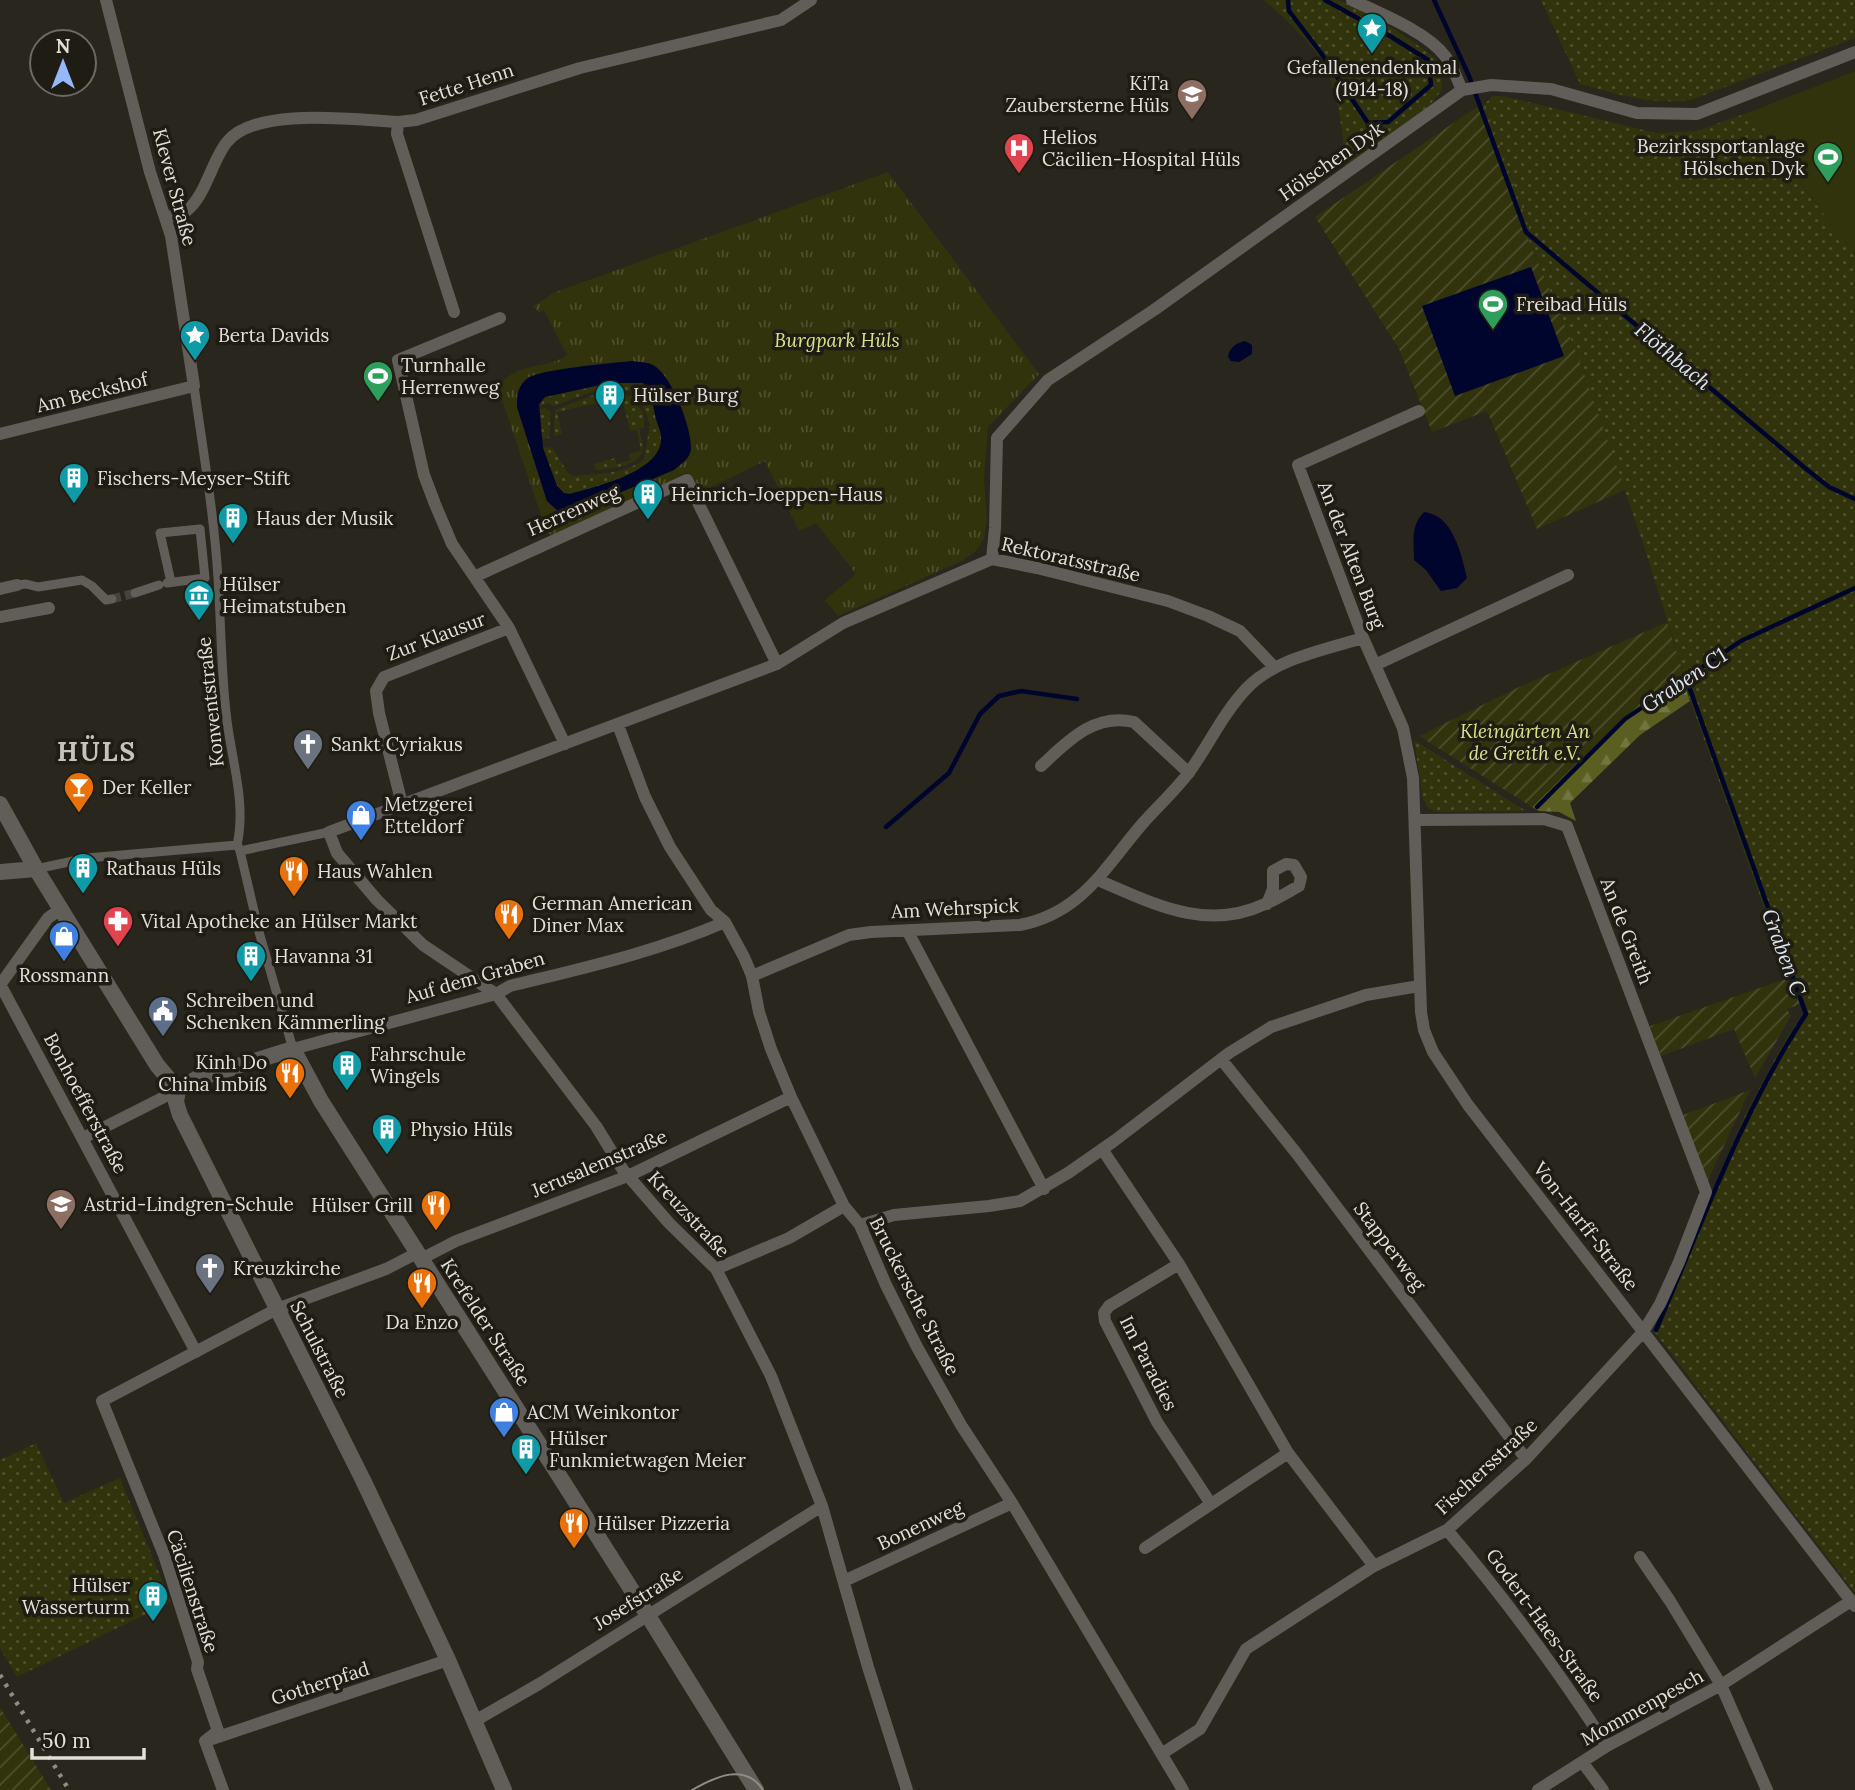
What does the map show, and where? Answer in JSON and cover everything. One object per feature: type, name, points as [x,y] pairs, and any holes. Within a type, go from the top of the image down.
[{"type":"street","name":"Klever Straße","points":[[106,0],[149,172],[171,236],[194,386]]},
{"type":"street","name":"Fette Henn","points":[[166,218],[187,210],[196,199],[226,143],[236,134],[283,118],[398,122],[416,120],[580,68],[781,20],[811,0]]},
{"type":"street","points":[[1352,0],[1428,41],[1446,56],[1462,90]]},
{"type":"street","name":"Hölschen Dyk","points":[[992,559],[998,438],[1048,380],[1154,310],[1462,90],[1482,86],[1551,89],[1637,113],[1697,114],[1855,52]]},
{"type":"street","points":[[398,122],[397,134],[454,312]]},
{"type":"street","points":[[500,318],[398,360],[424,474],[452,544],[509,628],[565,744]]},
{"type":"street","name":"Am Beckshof","points":[[0,434],[194,386]]},
{"type":"street","name":"Konventstraße","points":[[194,386],[218,576],[226,711],[241,805],[239,848]]},
{"type":"street","name":"An der Alten Burg","points":[[1415,820],[1413,778],[1403,729],[1363,638],[1298,465],[1419,411]]},
{"type":"street","name":"Herrenweg","points":[[476,576],[687,480],[777,664]]},
{"type":"street","points":[[200,529],[205,578]]},
{"type":"street","points":[[166,584],[160,533],[213,530]]},
{"type":"street","name":"Rektoratsstraße","points":[[329,832],[777,664],[843,623],[992,559],[1168,601],[1208,616],[1240,631],[1275,668]]},
{"type":"street","points":[[1375,665],[1568,575]]},
{"type":"street","points":[[135,593],[166,584],[218,576]]},
{"type":"street","points":[[0,589],[26,584],[38,587],[82,580],[106,600],[112,599]]},
{"type":"street","points":[[0,617],[49,608]]},
{"type":"street","name":"Zur Klausur","points":[[402,804],[379,713],[376,691],[384,677],[509,628]]},
{"type":"street","name":"Am Wehrspick","points":[[752,976],[849,935],[1010,926],[1039,921],[1058,913],[1079,899],[1098,880],[1115,856],[1189,773],[1248,687],[1275,668],[1298,658],[1363,638]]},
{"type":"street","points":[[1041,766],[1080,731],[1092,725],[1125,720],[1134,722],[1189,773]]},
{"type":"street","name":"Bruckersche Straße","points":[[618,725],[645,797],[670,848],[711,910],[725,922],[752,976],[759,1012],[791,1097],[844,1206],[860,1225],[917,1347],[961,1425],[1012,1503],[1184,1790]]},
{"type":"street","points":[[0,831],[1,807]]},
{"type":"street","name":"Schulstraße","points":[[1,807],[36,869],[157,1065],[178,1090],[176,1102],[180,1115],[363,1480],[448,1660],[504,1790]]},
{"type":"street","name":"An de Greith","points":[[1415,820],[1544,818],[1567,826],[1706,1192]]},
{"type":"street","name":"Von-Harff-Straße","points":[[1415,820],[1419,986],[1424,1030],[1440,1062],[1468,1105],[1853,1604]]},
{"type":"street","points":[[0,872],[36,869],[87,858],[239,848],[329,832]]},
{"type":"street","name":"Kreuzstraße","points":[[329,832],[337,853],[377,900],[424,945],[496,994],[596,1126],[628,1176],[669,1223],[716,1269],[771,1376],[822,1506],[907,1790]]},
{"type":"street","name":"Krefelder Straße","points":[[239,848],[259,932],[293,1049],[304,1074],[648,1614],[756,1790]]},
{"type":"street","points":[[1098,880],[1163,908],[1189,914],[1239,913],[1267,904]]},
{"type":"street","points":[[0,984],[48,918],[61,909]]},
{"type":"street","name":"Auf dem Graben","points":[[83,1138],[196,1079],[293,1049],[496,994],[510,986],[659,947],[725,922]]},
{"type":"street","points":[[908,932],[1044,1189]]},
{"type":"street","name":"Bonhoefferstraße","points":[[0,984],[196,1352]]},
{"type":"street","points":[[860,1225],[894,1215],[1020,1201],[1044,1189],[1102,1149],[1221,1059],[1271,1027],[1382,990],[1419,986]]},
{"type":"street","name":"Stapperweg","points":[[1221,1059],[1297,1154],[1526,1459]]},
{"type":"street","name":"Jerusalemstraße","points":[[102,1401],[277,1309],[628,1176],[791,1097]]},
{"type":"street","points":[[1102,1149],[1179,1264],[1289,1453],[1374,1566]]},
{"type":"street","name":"Fischersstraße","points":[[1163,1753],[1200,1729],[1246,1650],[1374,1566],[1447,1530],[1526,1459],[1643,1332],[1660,1304],[1679,1262],[1706,1192]]},
{"type":"street","points":[[716,1269],[789,1238],[844,1206]]},
{"type":"street","name":"Im Paradies","points":[[1179,1264],[1109,1306],[1104,1313],[1105,1321],[1157,1422],[1211,1504]]},
{"type":"street","name":"Cäcilienstraße","points":[[102,1401],[164,1555],[198,1662],[197,1669],[218,1731],[205,1741]]},
{"type":"street","points":[[1145,1548],[1289,1453]]},
{"type":"street","name":"Bonenweg","points":[[844,1581],[1012,1503]]},
{"type":"street","name":"Josefstraße","points":[[474,1722],[822,1506]]},
{"type":"street","name":"Godert-Haes-Straße","points":[[1447,1530],[1482,1570],[1562,1676],[1607,1746]]},
{"type":"street","name":"Mommenpesch","points":[[1640,1557],[1671,1601],[1721,1685],[1767,1790]]},
{"type":"street","name":"Mommenpesch","points":[[1538,1790],[1607,1746],[1721,1685],[1853,1604]]},
{"type":"street","name":"Gotherpfad","points":[[205,1741],[448,1660]]},
{"type":"street","points":[[205,1741],[223,1790]]},
{"type":"street","name":"Mommenpesch","points":[[1583,1763],[1603,1790]]},
{"type":"green space","points":[[1264,0],[1335,0],[1358,8],[1441,63],[1442,90],[1429,106],[1346,167],[1337,102],[1324,65],[1305,39]]},
{"type":"green space","points":[[1541,0],[1855,0],[1855,38],[1691,100],[1648,100],[1580,84]]},
{"type":"green space","name":"Bezirkssportanlage Hölschen Dyk","points":[[1855,71],[1855,255],[1747,113]]},
{"type":"green space","points":[[1492,96],[1503,96],[1656,133],[1697,131],[1747,113],[1855,255],[1855,1593],[1653,1330],[1745,1115],[1787,1037],[1805,1013],[1789,978],[1684,683],[1686,681],[1643,543],[1577,354],[1528,239],[1529,227],[1485,104]]},
{"type":"green space","points":[[1485,104],[1529,227],[1528,239],[1577,354],[1625,490],[1537,529],[1487,411],[1432,432],[1399,349],[1315,217]]},
{"type":"green space","name":"Burgpark Hüls","points":[[888,172],[1039,374],[988,427],[984,479],[987,520],[984,538],[975,552],[962,561],[838,616],[825,600],[856,574],[816,523],[799,531],[765,461],[698,493],[687,472],[552,535],[547,533],[498,388],[513,373],[560,360],[567,355],[544,310],[538,313],[534,306],[553,293]],"holes":[[[582,367],[662,373],[681,410],[691,451],[558,511],[547,501],[517,407],[517,391],[529,377]]]},
{"type":"green space","points":[[609,383],[644,383],[647,387],[660,432],[658,451],[650,461],[624,476],[581,491],[564,493],[557,486],[543,448],[552,447],[568,473],[573,476],[628,468],[644,459],[650,424],[638,394],[599,389],[554,406],[548,403],[539,407],[545,397]]},
{"type":"green space","points":[[599,393],[632,396],[634,404],[637,404],[644,414],[644,428],[639,429],[642,453],[634,462],[601,470],[596,470],[594,464],[615,458],[617,464],[630,460],[629,454],[641,451],[637,430],[630,431],[622,398],[557,412],[562,434],[554,436],[555,410]]},
{"type":"green space","points":[[545,408],[551,413],[549,438],[540,440],[540,409]]},
{"type":"green space","name":"Kleingärten An de Greith e.V.","points":[[1667,622],[1684,675],[1623,718],[1532,807],[1419,736],[1519,687]]},
{"type":"green space","points":[[1684,675],[1690,701],[1640,735],[1570,803],[1576,821],[1559,812],[1539,811],[1532,807],[1623,718]]},
{"type":"green space","points":[[1414,740],[1526,811],[1437,812],[1428,808],[1423,799]]},
{"type":"green space","points":[[1789,978],[1800,1004],[1787,1009],[1791,1016],[1755,1078],[1734,1029],[1661,1056],[1650,1026]]},
{"type":"green space","points":[[1750,1090],[1707,1182],[1683,1115]]},
{"type":"green space","points":[[36,1443],[64,1503],[120,1478],[171,1602],[17,1677],[0,1648],[0,1460]]},
{"type":"green space","points":[[0,1707],[51,1790],[0,1790]]},
{"type":"water","name":"Freibad Hüls","points":[[1531,267],[1564,356],[1455,396],[1422,306]]},
{"type":"water","points":[[1245,341],[1252,345],[1252,354],[1239,362],[1231,361],[1228,357],[1231,349]]},
{"type":"water","points":[[632,361],[651,364],[660,371],[674,391],[688,429],[691,449],[689,456],[674,470],[600,501],[558,511],[547,501],[517,407],[520,387],[528,378],[547,372]],"holes":[[[609,383],[643,383],[650,395],[660,432],[658,451],[650,461],[624,476],[581,491],[564,493],[557,486],[543,448],[539,404],[545,397]]]},
{"type":"water","points":[[1424,512],[1442,520],[1454,537],[1467,578],[1457,588],[1441,591],[1426,570],[1414,560],[1415,529]]},
{"type":"waterway","points":[[1288,0],[1289,11],[1368,123],[1388,122],[1431,85],[1428,60],[1325,0]]},
{"type":"waterway","name":"Flöthbach","points":[[1434,0],[1469,76],[1526,232],[1805,468],[1829,487],[1855,499]]},
{"type":"waterway","name":"Graben C","points":[[1537,807],[1625,719],[1741,641],[1855,588]]},
{"type":"waterway","name":"Graben C","points":[[1656,1330],[1743,1129],[1762,1089],[1806,1014],[1686,678]]},
{"type":"waterway","points":[[886,827],[949,773],[980,714],[999,696],[1021,691],[1077,699]]},
{"type":"tunnel","points":[[112,599],[135,593]]},
{"type":"tram line","points":[[692,1790],[720,1777],[739,1774],[756,1781],[763,1790]]},
{"type":"railway","points":[[0,1675],[69,1790]]},
{"type":"place","name":"Gefallenendenkmal (1914-18)","points":[[1372,55]]},
{"type":"place","name":"KiTa Zaubersterne Hüls","points":[[1192,121]]},
{"type":"place","name":"Helios Cäcilien-Hospital Hüls","points":[[1019,175]]},
{"type":"place","name":"Bezirkssportanlage Hölschen Dyk","points":[[1828,184]]},
{"type":"place","name":"Freibad Hüls","points":[[1493,331]]},
{"type":"place","name":"Berta Davids","points":[[195,362]]},
{"type":"place","name":"Turnhalle Herrenweg","points":[[378,403]]},
{"type":"place","name":"Hülser Burg","points":[[610,422]]},
{"type":"place","name":"Fischers-Meyser-Stift","points":[[74,505]]},
{"type":"place","name":"Heinrich-Joeppen-Haus","points":[[648,521]]},
{"type":"place","name":"Haus der Musik","points":[[233,545]]},
{"type":"place","name":"Hülser Heimatstuben","points":[[199,622]]},
{"type":"place","name":"Sankt Cyriakus","points":[[308,771]]},
{"type":"place","name":"Der Keller","points":[[79,814]]},
{"type":"place","name":"Metzgerei Etteldorf","points":[[361,842]]},
{"type":"place","name":"Rathaus Hüls","points":[[83,895]]},
{"type":"place","name":"Haus Wahlen","points":[[294,898]]},
{"type":"place","name":"German American Diner Max","points":[[509,941]]},
{"type":"place","name":"Vital Apotheke an Hülser Markt","points":[[118,948]]},
{"type":"place","name":"Rossmann","points":[[64,963]]},
{"type":"place","name":"Havanna 31","points":[[251,983]]},
{"type":"place","name":"Schreiben und Schenken Kämmerling","points":[[163,1038]]},
{"type":"place","name":"Fahrschule Wingels","points":[[347,1092]]},
{"type":"place","name":"Kinh Do China Imbiß","points":[[290,1100]]},
{"type":"place","name":"Physio Hüls","points":[[387,1156]]},
{"type":"place","name":"Astrid-Lindgren-Schule","points":[[61,1231]]},
{"type":"place","name":"Hülser Grill","points":[[436,1232]]},
{"type":"place","name":"Kreuzkirche","points":[[210,1295]]},
{"type":"place","name":"Da Enzo","points":[[422,1310]]},
{"type":"place","name":"ACM Weinkontor","points":[[504,1439]]},
{"type":"place","name":"Hülser Funkmietwagen Meier","points":[[526,1476]]},
{"type":"place","name":"Hülser Pizzeria","points":[[574,1550]]},
{"type":"place","name":"Hülser Wasserturm","points":[[153,1623]]},
{"type":"district","name":"HÜLS","points":[[97,751]]},
{"type":"water label","name":"Graben C1","points":[[1684,680]]}]
